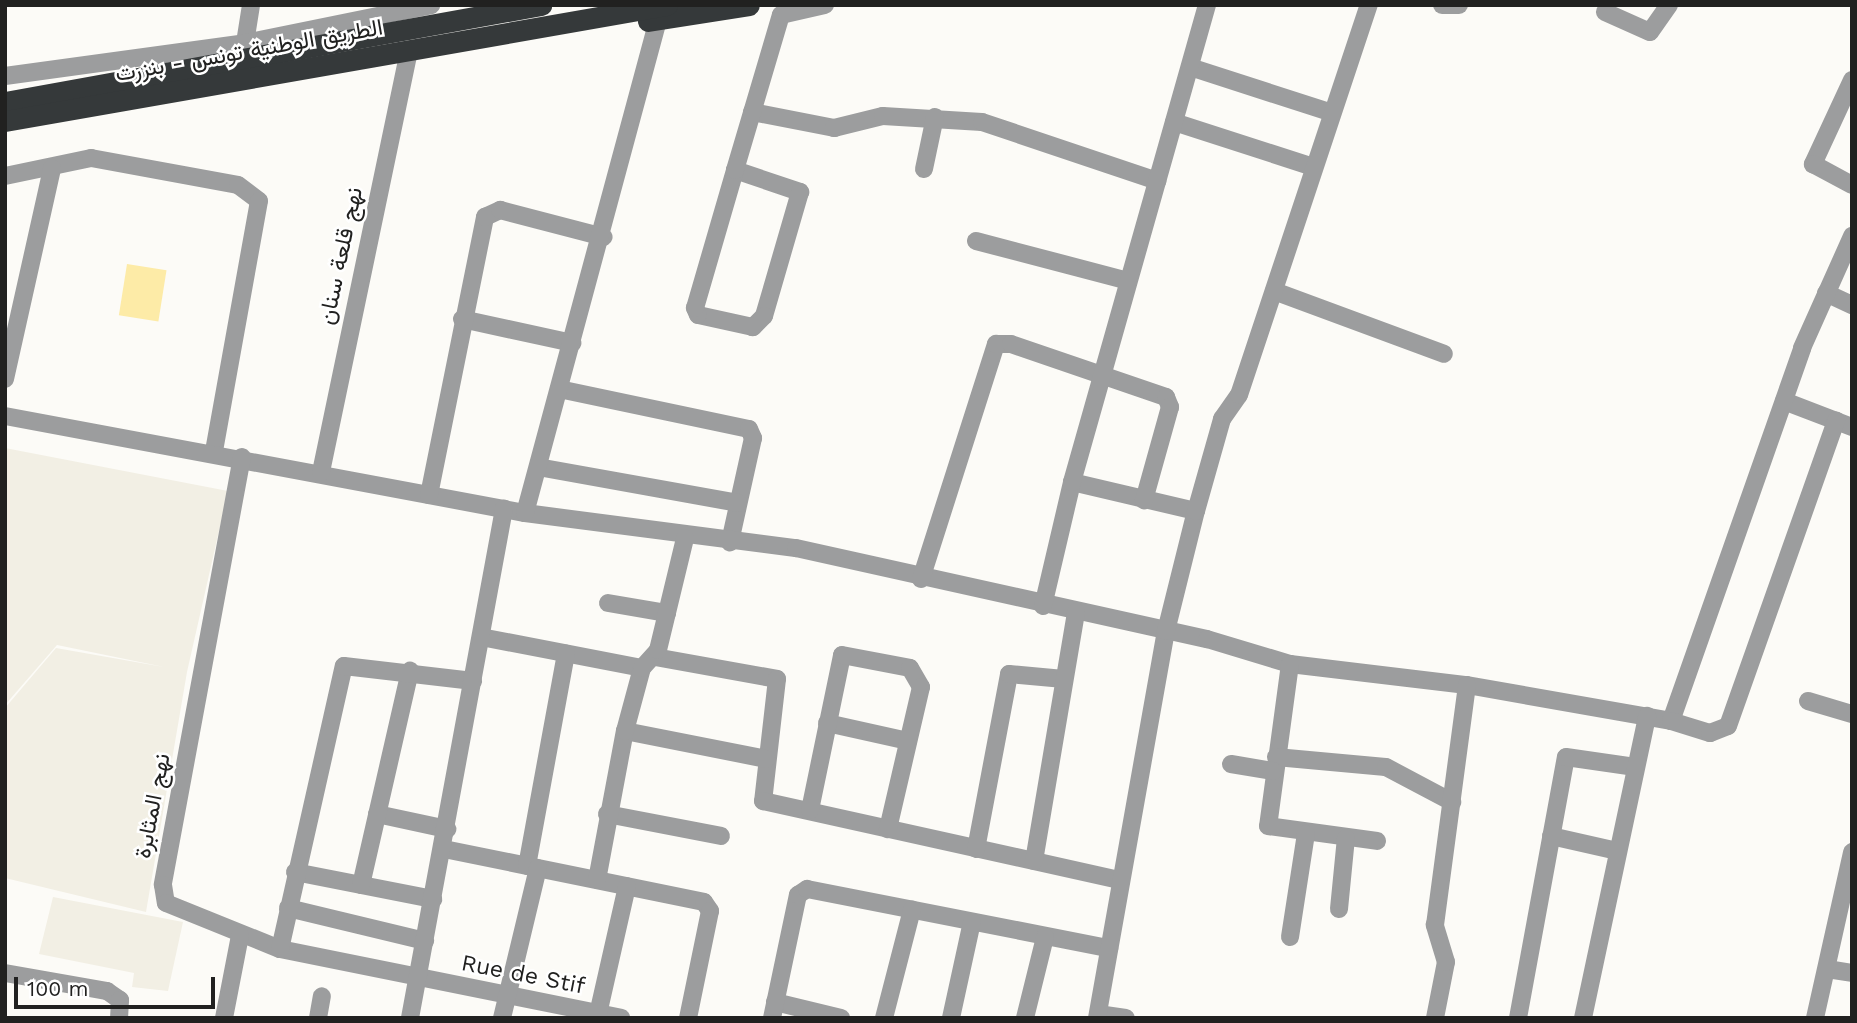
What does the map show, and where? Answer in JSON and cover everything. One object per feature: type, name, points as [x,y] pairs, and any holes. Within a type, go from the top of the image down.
[{"type":"highway","name":"الطريق الوطنية تونس - بنزرت","points":[[5,102],[541,5]]},
{"type":"highway","name":"الطريق الوطنية تونس - بنزرت","points":[[5,121],[468,40],[663,12],[749,5]]},
{"type":"highway","points":[[5,128],[88,106]]},
{"type":"street","points":[[245,43],[251,5]]},
{"type":"street","points":[[5,76],[245,43],[371,11],[431,5]]},
{"type":"street","points":[[735,170],[800,192],[764,316],[753,327],[695,312],[735,170],[783,11],[825,5]]},
{"type":"street","points":[[1043,606],[1072,482],[1207,5]]},
{"type":"street","points":[[1126,1018],[1098,1016],[1120,880],[1167,631],[1196,511],[1225,411],[1239,395],[1369,5]]},
{"type":"street","points":[[1442,5],[1459,5]]},
{"type":"street","points":[[1605,12],[1650,32],[1669,5]]},
{"type":"street","points":[[525,513],[604,237],[663,12]]},
{"type":"street","name":"نهج قلعة سنان","points":[[321,472],[410,50]]},
{"type":"street","points":[[1189,67],[1332,113]]},
{"type":"street","points":[[1852,80],[1813,164],[1852,185]]},
{"type":"street","points":[[752,112],[834,128],[883,116],[935,117],[988,123],[1157,181]]},
{"type":"street","points":[[924,169],[935,117]]},
{"type":"street","points":[[1174,122],[1313,167]]},
{"type":"street","points":[[5,176],[91,159],[238,185],[259,201],[214,452]]},
{"type":"street","points":[[5,379],[52,168]]},
{"type":"street","points":[[429,495],[482,225],[491,211],[604,237]]},
{"type":"street","points":[[1671,721],[1784,401],[1826,293],[1852,236]]},
{"type":"street","points":[[976,241],[1128,281]]},
{"type":"street","points":[[1275,291],[1444,354]]},
{"type":"street","points":[[1826,293],[1852,305]]},
{"type":"street","points":[[462,319],[572,343]]},
{"type":"street","points":[[921,579],[993,348],[1011,344],[1169,401],[1144,500]]},
{"type":"street","points":[[559,389],[749,429],[753,438],[730,542]]},
{"type":"street","points":[[5,416],[242,457],[525,513],[685,538],[796,548],[921,579],[1167,631],[1290,664],[1467,685],[1647,716],[1710,733],[1728,726],[1844,424],[1784,401]]},
{"type":"street","name":"نهج المثابرة","points":[[242,457],[163,885],[172,910],[240,936],[280,949],[416,980]]},
{"type":"street","points":[[538,467],[738,503]]},
{"type":"street","points":[[1072,482],[1196,511]]},
{"type":"street","points":[[410,1018],[444,849],[504,509]]},
{"type":"street","points":[[597,880],[607,814],[625,731],[667,613],[685,538]]},
{"type":"street","points":[[608,603],[667,613]]},
{"type":"street","points":[[1034,861],[1076,613]]},
{"type":"street","points":[[481,636],[566,654],[777,679],[760,799],[1120,880]]},
{"type":"street","points":[[810,810],[828,723],[848,653],[918,672],[921,687],[888,829]]},
{"type":"street","points":[[502,1018],[532,867],[566,654]]},
{"type":"street","points":[[280,949],[340,674],[353,662],[473,681]]},
{"type":"street","points":[[1290,664],[1268,826],[1306,834],[1377,841]]},
{"type":"street","points":[[362,885],[410,671]]},
{"type":"street","points":[[976,849],[1006,681],[1020,671],[1064,679]]},
{"type":"street","points":[[1435,1018],[1446,966],[1435,925],[1467,685]]},
{"type":"street","points":[[1808,701],[1852,714]]},
{"type":"street","points":[[1583,1018],[1634,766],[1647,716]]},
{"type":"street","points":[[828,723],[908,741]]},
{"type":"street","points":[[625,731],[766,759]]},
{"type":"street","points":[[1518,1018],[1568,755],[1634,766]]},
{"type":"street","points":[[1231,764],[1386,767],[1422,792],[1452,802]]},
{"type":"street","points":[[377,814],[447,829]]},
{"type":"street","points":[[607,814],[720,836]]},
{"type":"street","points":[[1290,937],[1306,834]]},
{"type":"street","points":[[1551,836],[1617,851]]},
{"type":"street","points":[[1339,909],[1346,838]]},
{"type":"street","points":[[444,849],[708,905],[688,1018]]},
{"type":"street","points":[[1815,1018],[1852,852]]},
{"type":"street","points":[[295,872],[433,899]]},
{"type":"street","points":[[590,1015],[626,886]]},
{"type":"street","points":[[841,1018],[774,1010],[801,891],[1109,948]]},
{"type":"street","points":[[288,908],[425,941]]},
{"type":"street","points":[[884,1018],[912,910]]},
{"type":"street","points":[[951,1018],[972,922]]},
{"type":"street","points":[[225,1018],[240,936]]},
{"type":"street","points":[[1025,1018],[1045,937]]},
{"type":"street","points":[[1827,969],[1852,973]]},
{"type":"street","points":[[5,973],[107,992],[120,1000],[119,1018]]},
{"type":"street","name":"Rue de Stif","points":[[416,980],[590,1015],[621,1018]]},
{"type":"street","points":[[317,1018],[322,996]]},
{"type":"shaded area","points":[[127,264],[167,270],[158,322],[119,315]]},
{"type":"shaded area","points":[[5,448],[228,491],[187,672],[146,912],[5,878],[5,708],[56,648],[164,667],[57,645],[5,705]]},
{"type":"shaded area","points":[[53,897],[183,922],[168,991],[132,987],[134,973],[39,954]]}]
